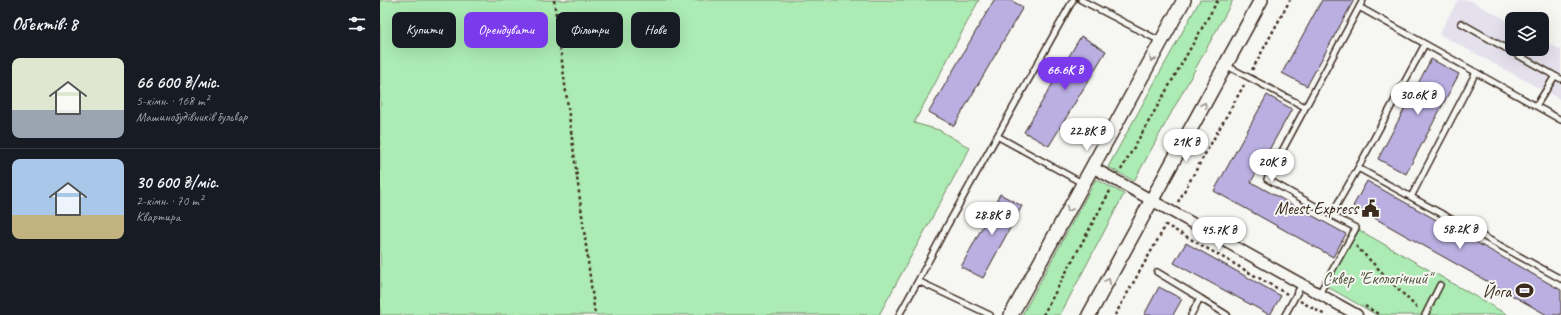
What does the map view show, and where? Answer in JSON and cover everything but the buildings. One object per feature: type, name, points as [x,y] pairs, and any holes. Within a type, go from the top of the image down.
[{"type":"street","points":[[1011,315],[1184,0]]},
{"type":"street","points":[[1089,315],[1262,0]]},
{"type":"street","points":[[1092,167],[1358,315]]},
{"type":"lane","points":[[899,315],[1073,0]]},
{"type":"lane","points":[[1081,0],[1162,42]]},
{"type":"lane","points":[[1319,294],[1356,228],[1267,179],[1362,0]]},
{"type":"lane","points":[[1359,7],[1561,120]]},
{"type":"lane","points":[[1462,23],[1561,79]]},
{"type":"lane","points":[[1331,215],[1425,44]]},
{"type":"lane","points":[[1226,65],[1305,107]]},
{"type":"lane","points":[[1411,197],[1476,72]]},
{"type":"lane","points":[[1536,106],[1555,76]]},
{"type":"lane","points":[[997,136],[1083,183]]},
{"type":"lane","points":[[1358,168],[1561,279]]},
{"type":"lane","points":[[1157,272],[1227,315]]},
{"type":"lane","points":[[918,281],[990,315]]},
{"type":"lane","points":[[1285,315],[1302,284]]},
{"type":"lane","points":[[1425,315],[1440,285]]},
{"type":"lane","points":[[1191,315],[1200,298]]},
{"type":"path","points":[[554,0],[595,315]]},
{"type":"path","points":[[1043,315],[1115,181],[1218,0]]},
{"type":"path","points":[[1177,203],[1290,0]]},
{"type":"path","points":[[1116,315],[1166,225],[1325,315]]},
{"type":"path","points":[[1350,239],[1418,310]]},
{"type":"shaded area","points":[[1458,0],[1469,0],[1505,19],[1505,56],[1549,56],[1549,44],[1561,50],[1561,100],[1439,34]]},
{"type":"green space","points":[[380,0],[979,0],[914,123],[939,130],[970,148],[879,315],[380,315]]},
{"type":"green space","points":[[1200,0],[1233,0],[1134,181],[1108,167]]},
{"type":"green space","points":[[1096,179],[1124,194],[1060,315],[1022,315]]},
{"type":"green space","name":"Сквер \"Екологічний\"","points":[[1359,230],[1508,315],[1377,315],[1326,286]]},
{"type":"place","name":"Meest Express","points":[[1371,208]]},
{"type":"place","name":"Йога","points":[[1524,291]]}]
